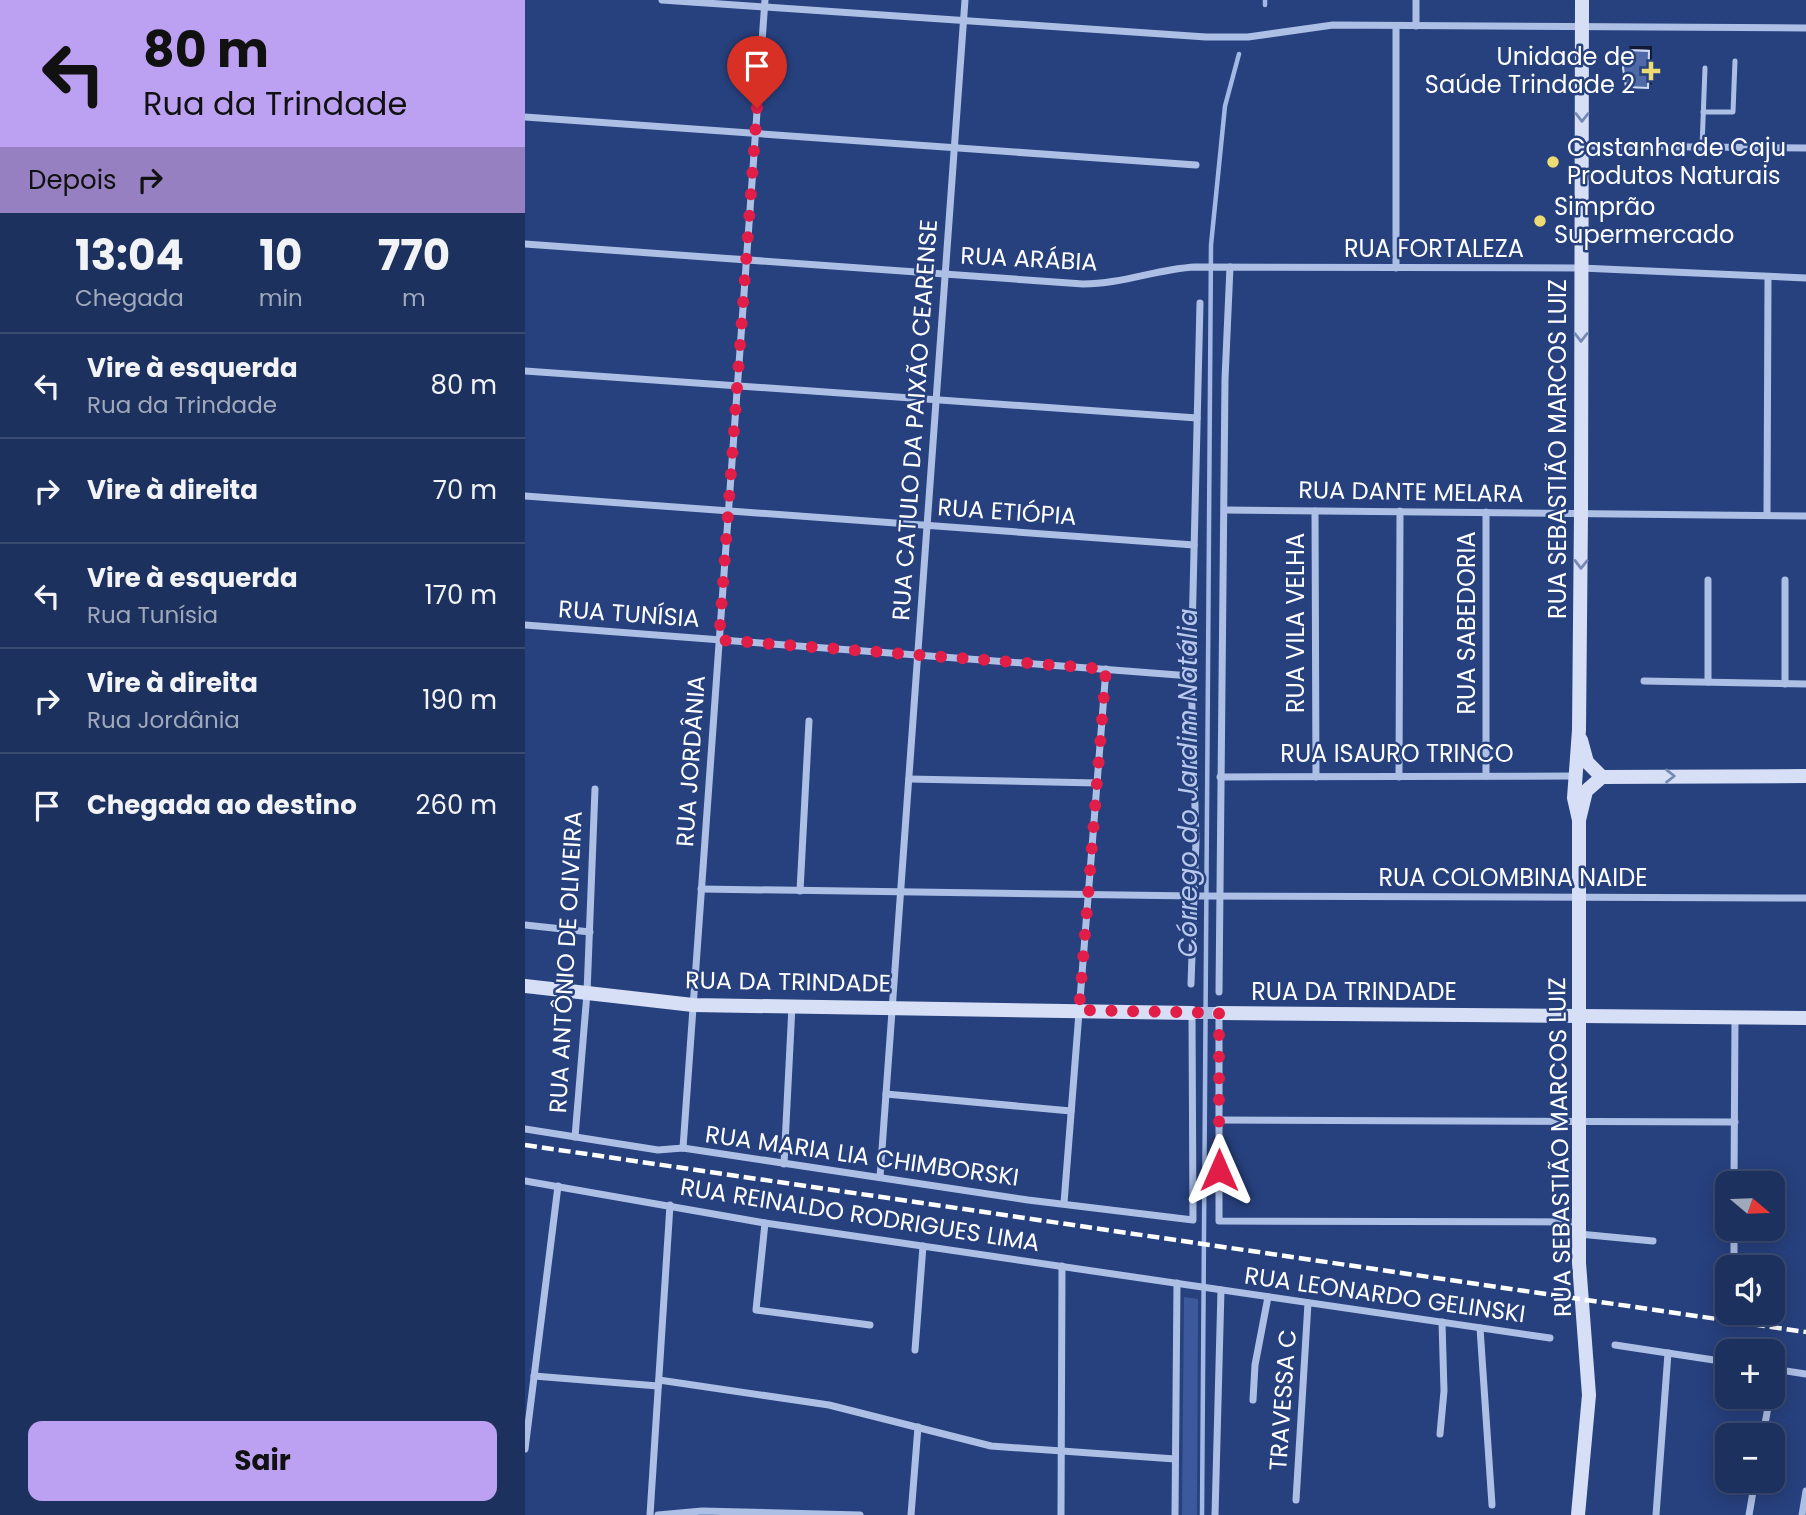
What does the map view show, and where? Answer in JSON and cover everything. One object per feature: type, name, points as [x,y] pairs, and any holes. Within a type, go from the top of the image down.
[{"type":"main road","name":"RUA SEBASTIÃO MARCOS LUIZ","points":[[1578,1515],[1588,1395],[1579,1228],[1580,897],[1579,820],[1574,798],[1579,730],[1582,0]]},
{"type":"main road","name":"RUA SEBASTIÃO MARCOS LUIZ","points":[[1579,730],[1587,762],[1602,777],[1586,791],[1579,820]]},
{"type":"main road","points":[[1602,777],[1806,776]]},
{"type":"main road","name":"RUA DA TRINDADE","points":[[525,986],[693,1004],[1192,1013]]},
{"type":"main road","name":"RUA DA TRINDADE","points":[[1219,1013],[1806,1018]]},
{"type":"street","points":[[662,0],[764,4],[1189,36],[1248,37],[1316,26],[1806,29]]},
{"type":"street","name":"RUA CATULO DA PAIXÃO CEARENSE","points":[[880,1177],[965,0]]},
{"type":"street","points":[[1416,0],[1416,26]]},
{"type":"street","name":"RUA JORDÂNIA","points":[[683,1148],[764,4]]},
{"type":"street","points":[[1396,26],[1396,268]]},
{"type":"street","points":[[525,117],[1196,165]]},
{"type":"street","points":[[1582,146],[1806,148]]},
{"type":"street","name":"RUA ARÁBIA","points":[[525,244],[1098,284],[1164,269],[1195,267]]},
{"type":"street","name":"RUA FORTALEZA","points":[[1195,267],[1581,268],[1806,278]]},
{"type":"street","points":[[1219,992],[1220,778],[1230,267]]},
{"type":"street","points":[[1767,515],[1768,278]]},
{"type":"street","points":[[1191,984],[1196,828],[1191,676],[1200,303]]},
{"type":"street","points":[[525,371],[1197,418]]},
{"type":"street","name":"RUA ETIÓPIA","points":[[525,496],[1194,545]]},
{"type":"street","name":"RUA DANTE MELARA","points":[[1225,510],[1806,516]]},
{"type":"street","name":"RUA VILA VELHA","points":[[1315,511],[1316,777]]},
{"type":"street","points":[[1399,777],[1400,511]]},
{"type":"street","name":"RUA SABEDORIA","points":[[1486,512],[1486,776]]},
{"type":"street","points":[[1707,682],[1708,580]]},
{"type":"street","points":[[1785,580],[1785,684]]},
{"type":"street","name":"RUA TUNÍSIA","points":[[525,625],[1191,676]]},
{"type":"street","points":[[1064,1203],[1106,669]]},
{"type":"street","points":[[1644,681],[1806,684]]},
{"type":"street","points":[[800,891],[809,721]]},
{"type":"street","name":"RUA ISAURO TRINCO","points":[[1220,778],[1574,776]]},
{"type":"street","points":[[909,779],[1097,783]]},
{"type":"street","name":"RUA ANTÔNIO DE OLIVEIRA","points":[[575,1136],[587,993],[595,789]]},
{"type":"street","name":"RUA COLOMBINA NAIDE","points":[[701,889],[1194,896],[1806,898]]},
{"type":"street","points":[[525,925],[590,932]]},
{"type":"street","points":[[784,1164],[792,1006]]},
{"type":"street","name":"RUA MARIA LIA CHIMBORSKI","points":[[525,1129],[658,1150],[683,1148],[1028,1200],[1193,1220],[1192,1013]]},
{"type":"street","name":"RUA DA TRINDADE","points":[[1192,1013],[1219,1013]]},
{"type":"street","points":[[1219,1013],[1219,1221],[1579,1228],[1653,1241]]},
{"type":"street","points":[[1734,1171],[1735,1017]]},
{"type":"street","points":[[886,1094],[1071,1111]]},
{"type":"street","points":[[1219,1120],[1735,1122]]},
{"type":"street","name":"RUA REINALDO RODRIGUES LIMA","points":[[525,1181],[765,1223],[1190,1285]]},
{"type":"street","points":[[525,1449],[558,1186]]},
{"type":"street","points":[[650,1515],[670,1205]]},
{"type":"street","points":[[765,1223],[755,1310],[870,1325]]},
{"type":"street","points":[[915,1350],[923,1246]]},
{"type":"street","points":[[1061,1515],[1062,1266]]},
{"type":"street","points":[[1175,1515],[1177,1283]]},
{"type":"street","name":"RUA LEONARDO GELINSKI","points":[[1190,1285],[1550,1338]]},
{"type":"street","points":[[1215,1515],[1217,1289]]},
{"type":"street","points":[[1254,1400],[1255,1365],[1268,1297]]},
{"type":"street","name":"TRAVESSA C","points":[[1296,1500],[1308,1303]]},
{"type":"street","points":[[1440,1434],[1444,1391],[1442,1322]]},
{"type":"street","points":[[1480,1328],[1492,1505]]},
{"type":"street","points":[[1615,1345],[1715,1360]]},
{"type":"street","points":[[1656,1515],[1668,1353]]},
{"type":"street","points":[[1785,1371],[1806,1374]]},
{"type":"street","points":[[534,1376],[658,1383],[816,1403],[991,1446],[1175,1459]]},
{"type":"street","points":[[911,1515],[918,1427]]},
{"type":"street","points":[[1801,1515],[1806,1491]]},
{"type":"street","points":[[1749,1515],[1753,1493]]},
{"type":"street","points":[[658,1515],[702,1511],[860,1515]]},
{"type":"lane","points":[[1703,113],[1733,112],[1735,61]]},
{"type":"lane","points":[[1702,147],[1705,68]]},
{"type":"shaded area","points":[[1184,1297],[1198,1299],[1197,1515],[1182,1515]]},
{"type":"building","points":[[1626,50],[1649,51],[1648,88],[1626,87],[1623,68]]},
{"type":"waterway","name":"Córrego do Jardim Natália","points":[[1265,0],[1265,5]]},
{"type":"waterway","name":"Córrego do Jardim Natália","points":[[1202,1515],[1211,245],[1225,106],[1239,54]]},
{"type":"railway","points":[[525,1145],[1806,1332]]},
{"type":"place","name":"Unidade de Saúde Trindade 2","points":[[1651,71]]},
{"type":"place","name":"Castanha de Caju Produtos Naturais","points":[[1553,162]]},
{"type":"place","name":"Simprão Supermercado","points":[[1540,221]]},
{"type":"route","points":[[757,108],[719,640],[1106,669],[1079,1010],[1219,1013],[1219,1170]]}]
